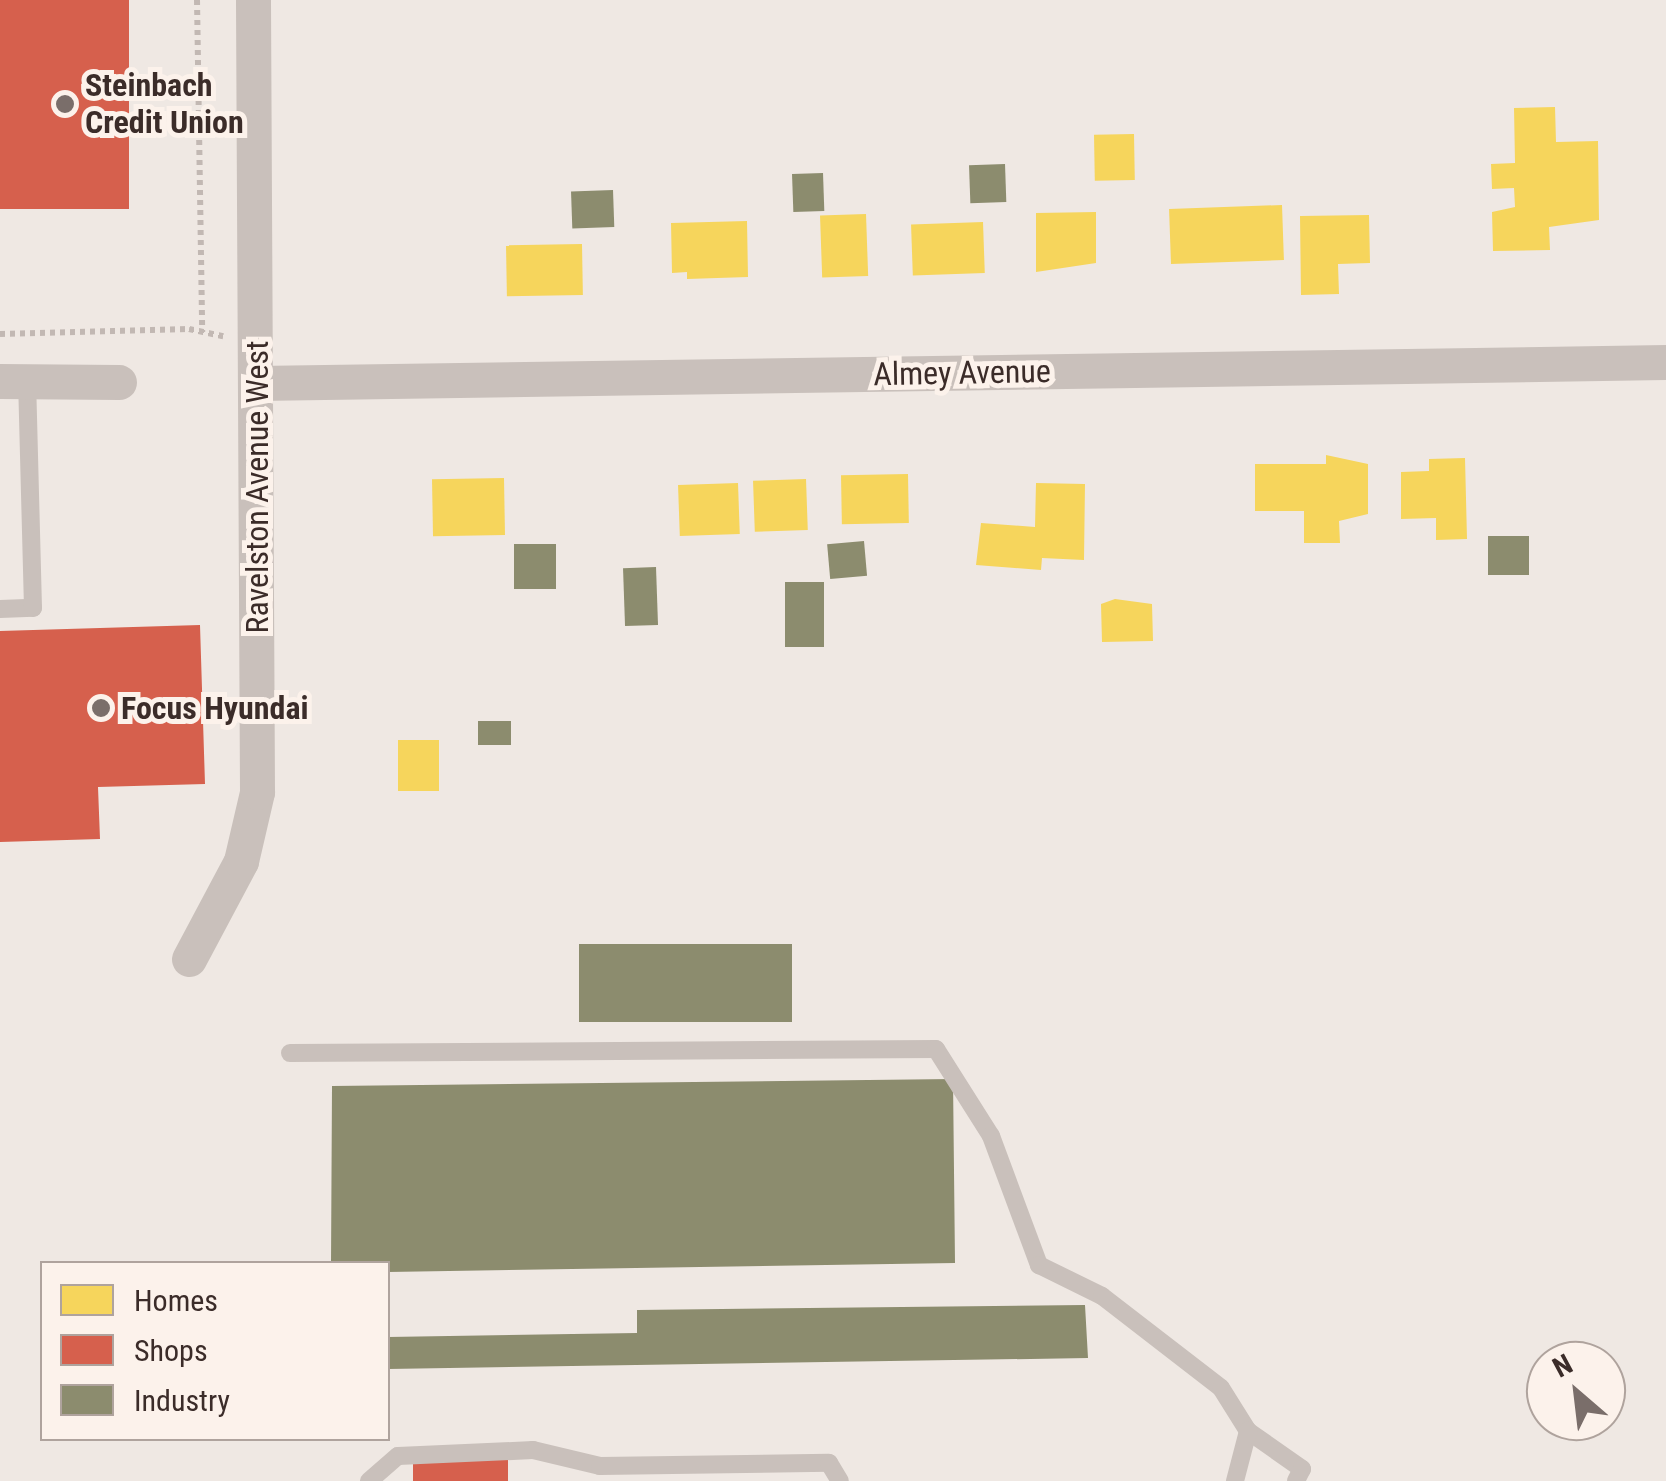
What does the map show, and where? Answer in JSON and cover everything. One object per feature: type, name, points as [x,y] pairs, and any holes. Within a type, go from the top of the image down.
[{"type":"street","name":"Ravelston Avenue West","points":[[189,959],[240,860],[257,792],[252,0]]},
{"type":"street","name":"Almey Avenue","points":[[257,383],[1666,362]]},
{"type":"street","points":[[14,381],[119,382]]},
{"type":"lane","points":[[0,609],[33,608],[14,381]]},
{"type":"lane","points":[[290,1053],[936,1048],[990,1136],[1039,1265],[1102,1296],[1221,1388],[1248,1431],[1299,1475]]},
{"type":"lane","points":[[1235,1481],[1248,1431]]},
{"type":"lane","points":[[369,1481],[398,1456],[532,1450],[600,1466],[758,1459],[830,1463],[840,1481]]},
{"type":"path","points":[[196,0],[202,332]]},
{"type":"path","points":[[0,334],[256,334]]},
{"type":"building: Homes","points":[[1555,107],[1556,142],[1598,141],[1599,220],[1549,227],[1550,250],[1493,251],[1492,212],[1515,207],[1514,188],[1492,189],[1491,164],[1515,163],[1514,108]]},
{"type":"building: Homes","points":[[1134,134],[1135,180],[1095,181],[1094,135]]},
{"type":"building: Homes","points":[[1282,205],[1284,260],[1171,264],[1169,209]]},
{"type":"building: Homes","points":[[1096,212],[1096,263],[1036,272],[1036,213]]},
{"type":"building: Homes","points":[[866,214],[868,276],[822,278],[820,216]]},
{"type":"building: Homes","points":[[1369,215],[1370,263],[1338,264],[1339,294],[1301,295],[1300,216]]},
{"type":"building: Homes","points":[[747,221],[748,277],[687,279],[687,272],[672,273],[671,223]]},
{"type":"building: Homes","points":[[983,222],[985,273],[913,275],[911,225]]},
{"type":"building: Homes","points":[[582,244],[583,295],[507,296],[506,245]]},
{"type":"building: Homes","points":[[1326,455],[1368,464],[1368,514],[1339,521],[1340,543],[1304,543],[1304,511],[1255,511],[1255,464],[1326,464]]},
{"type":"building: Homes","points":[[1465,458],[1467,539],[1436,540],[1436,518],[1401,519],[1401,472],[1429,471],[1429,459]]},
{"type":"building: Homes","points":[[908,474],[909,523],[842,524],[841,475]]},
{"type":"building: Homes","points":[[504,478],[505,535],[433,536],[432,479]]},
{"type":"building: Homes","points":[[806,479],[808,530],[755,532],[753,481]]},
{"type":"building: Homes","points":[[738,483],[740,534],[680,536],[678,485]]},
{"type":"building: Homes","points":[[1036,483],[1085,484],[1084,560],[1042,558],[1041,570],[976,565],[981,523],[1035,527]]},
{"type":"building: Homes","points":[[1115,599],[1152,604],[1153,641],[1102,642],[1101,604]]},
{"type":"building: Homes","points":[[398,740],[439,740],[439,791],[398,791]]},
{"type":"building: Shops","name":"Steinbach Credit Union","points":[[0,0],[129,0],[129,209],[0,209]]},
{"type":"building: Shops","name":"Focus Hyundai","points":[[200,625],[205,784],[98,787],[100,839],[0,842],[0,631]]},
{"type":"building: Shops","points":[[413,1459],[508,1459],[508,1481],[413,1481]]},
{"type":"building: Industry","points":[[1005,164],[1006,202],[970,203],[969,165]]},
{"type":"building: Industry","points":[[823,173],[824,211],[793,212],[792,174]]},
{"type":"building: Industry","points":[[613,190],[614,227],[572,228],[571,191]]},
{"type":"building: Industry","points":[[1488,536],[1529,536],[1529,575],[1488,575]]},
{"type":"building: Industry","points":[[864,541],[867,576],[830,579],[827,544]]},
{"type":"building: Industry","points":[[514,544],[556,544],[556,589],[514,589]]},
{"type":"building: Industry","points":[[656,567],[658,625],[625,626],[623,568]]},
{"type":"building: Industry","points":[[785,582],[824,582],[824,647],[785,647]]},
{"type":"building: Industry","points":[[478,721],[511,721],[511,745],[478,745]]},
{"type":"building: Industry","points":[[579,944],[792,944],[792,1022],[579,1022]]},
{"type":"building: Industry","points":[[953,1079],[955,1263],[390,1272],[390,1261],[331,1261],[332,1086]]},
{"type":"building: Industry","points":[[1085,1305],[1088,1358],[390,1369],[390,1337],[637,1333],[637,1310]]},
{"type":"place","name":"Steinbach Credit Union","points":[[65,104]]},
{"type":"place","name":"Focus Hyundai","points":[[101,708]]}]
